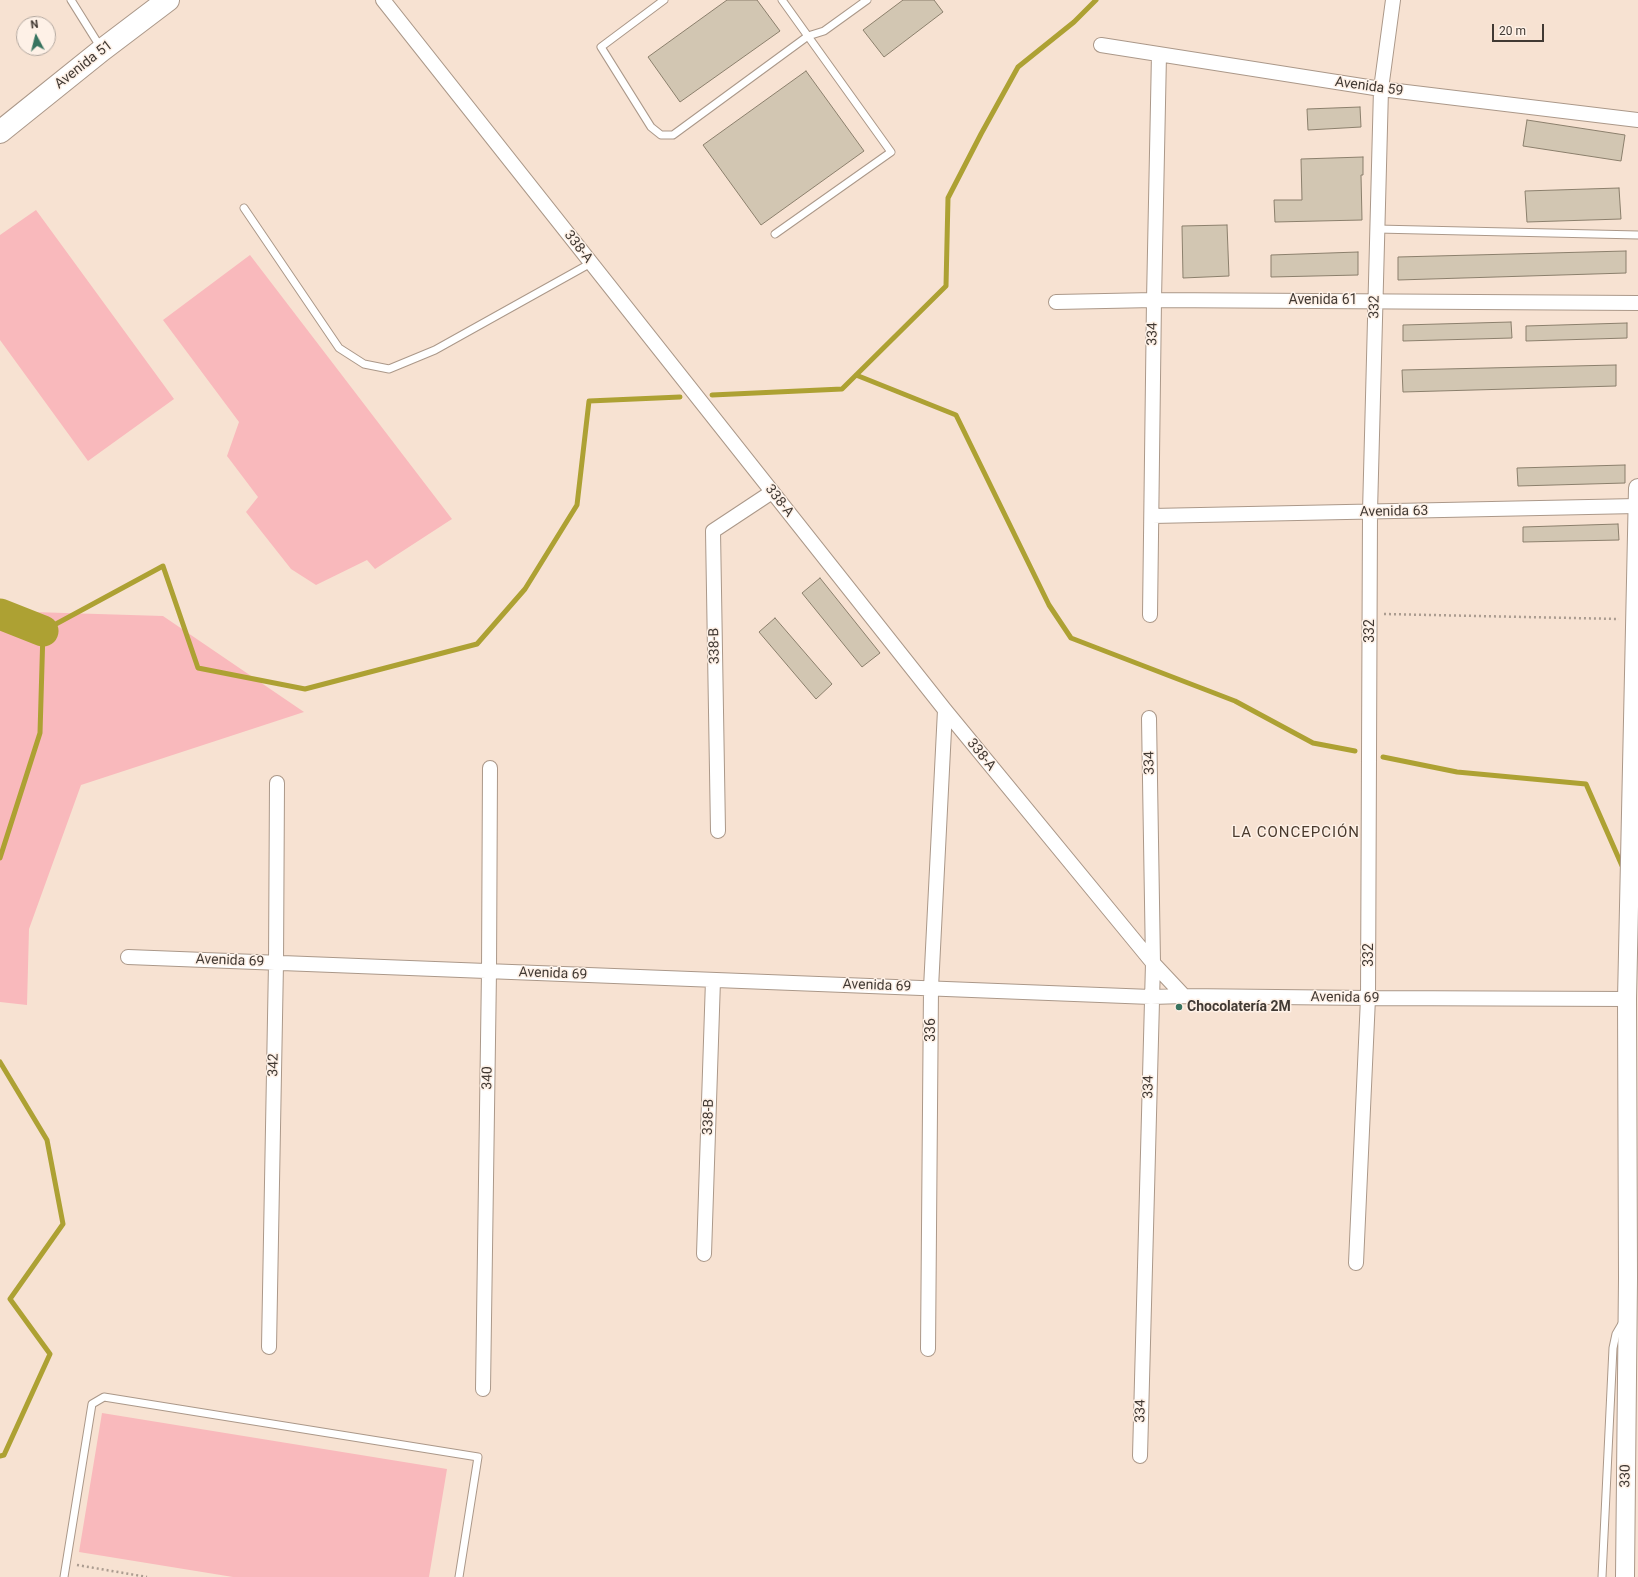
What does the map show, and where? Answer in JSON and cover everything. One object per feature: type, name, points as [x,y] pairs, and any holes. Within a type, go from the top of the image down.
[{"type":"main road","name":"Avenida 51","points":[[0,132],[102,50],[168,0]]},
{"type":"street","name":"338-A","points":[[383,0],[945,710],[1153,963],[1184,996]]},
{"type":"street","name":"332","points":[[1356,1263],[1368,998],[1370,512],[1381,89],[1393,0]]},
{"type":"street","name":"Avenida 59","points":[[1101,45],[1381,89],[1638,120]]},
{"type":"street","name":"334","points":[[1150,615],[1159,54]]},
{"type":"street","name":"Avenida 61","points":[[1056,302],[1154,300],[1375,300],[1638,303]]},
{"type":"street","name":"330","points":[[1625,1577],[1628,1313],[1633,1283],[1627,999],[1638,488]]},
{"type":"street","name":"338-B","points":[[718,831],[713,531],[772,492]]},
{"type":"street","name":"Avenida 63","points":[[1152,516],[1637,506]]},
{"type":"street","name":"336","points":[[928,1349],[931,988],[945,710]]},
{"type":"street","name":"334","points":[[1140,1456],[1153,963],[1149,718]]},
{"type":"street","name":"340","points":[[483,1389],[489,971],[490,768]]},
{"type":"street","name":"342","points":[[269,1347],[276,963],[277,783]]},
{"type":"street","name":"Avenida 69","points":[[128,957],[1151,997],[1627,999]]},
{"type":"street","name":"338-B","points":[[704,1254],[713,980]]},
{"type":"lane","points":[[71,0],[102,50]]},
{"type":"lane","points":[[664,0],[601,47],[651,127],[661,135],[673,134],[808,36],[824,31],[867,0]]},
{"type":"lane","points":[[776,234],[891,152],[782,0]]},
{"type":"lane","points":[[244,208],[339,348],[364,364],[389,369],[436,350],[591,263]]},
{"type":"lane","points":[[1377,229],[1638,235]]},
{"type":"lane","points":[[1602,1577],[1613,1348],[1616,1334],[1628,1313]]},
{"type":"lane","points":[[64,1577],[92,1404],[104,1397],[478,1457],[459,1577]]},
{"type":"path","points":[[1370,613],[1635,620]]},
{"type":"path","points":[[66,1564],[147,1577]]},
{"type":"shaded area","points":[[36,210],[174,399],[88,461],[0,340],[0,235]]},
{"type":"shaded area","points":[[250,255],[452,519],[375,569],[367,560],[316,585],[291,569],[246,512],[258,497],[227,456],[239,422],[163,320]]},
{"type":"shaded area","points":[[0,611],[163,616],[304,712],[81,785],[29,929],[27,1005],[0,1002]]},
{"type":"shaded area","points":[[102,1413],[447,1469],[429,1577],[233,1577],[79,1552]]},
{"type":"building","points":[[727,0],[757,0],[780,31],[680,102],[648,57]]},
{"type":"building","points":[[903,0],[934,0],[943,12],[884,57],[863,30]]},
{"type":"building","points":[[806,71],[864,151],[761,225],[703,145]]},
{"type":"building","points":[[1360,107],[1361,127],[1308,130],[1307,109]]},
{"type":"building","points":[[1527,120],[1625,135],[1621,161],[1523,146]]},
{"type":"building","points":[[1363,157],[1363,175],[1361,175],[1362,220],[1275,222],[1274,200],[1302,200],[1301,159]]},
{"type":"building","points":[[1619,188],[1621,219],[1527,222],[1525,191]]},
{"type":"building","points":[[1227,225],[1229,276],[1183,278],[1182,226]]},
{"type":"building","points":[[1626,251],[1626,273],[1398,280],[1398,257]]},
{"type":"building","points":[[1358,252],[1358,275],[1271,277],[1271,255]]},
{"type":"building","points":[[1511,322],[1512,338],[1403,341],[1403,325]]},
{"type":"building","points":[[1627,323],[1627,338],[1526,341],[1526,326]]},
{"type":"building","points":[[1616,365],[1616,386],[1403,392],[1402,370]]},
{"type":"building","points":[[1625,465],[1625,483],[1518,486],[1517,468]]},
{"type":"building","points":[[1618,524],[1619,540],[1523,542],[1523,527]]},
{"type":"building","points":[[820,578],[880,653],[862,667],[802,593]]},
{"type":"building","points":[[775,618],[832,684],[816,699],[759,632]]},
{"type":"waterway","points":[[712,395],[842,389],[946,286],[948,198],[981,134],[1018,67],[1074,22],[1096,0]]},
{"type":"waterway","points":[[856,375],[956,415],[1049,605],[1071,638],[1235,701],[1313,743],[1355,751]]},
{"type":"waterway","points":[[0,858],[40,733],[43,631],[163,566],[198,668],[305,689],[477,644],[525,589],[577,505],[589,401],[680,397]]},
{"type":"waterway","points":[[0,614],[43,631]]},
{"type":"waterway","points":[[1383,757],[1457,772],[1586,784],[1623,868]]},
{"type":"waterway","points":[[0,1062],[47,1140],[63,1224],[10,1299],[50,1354],[4,1455],[0,1456]]},
{"type":"place","name":"Chocolatería 2M","points":[[1179,1007]]},
{"type":"district","name":"LA CONCEPCIÓN","points":[[1296,833]]}]
